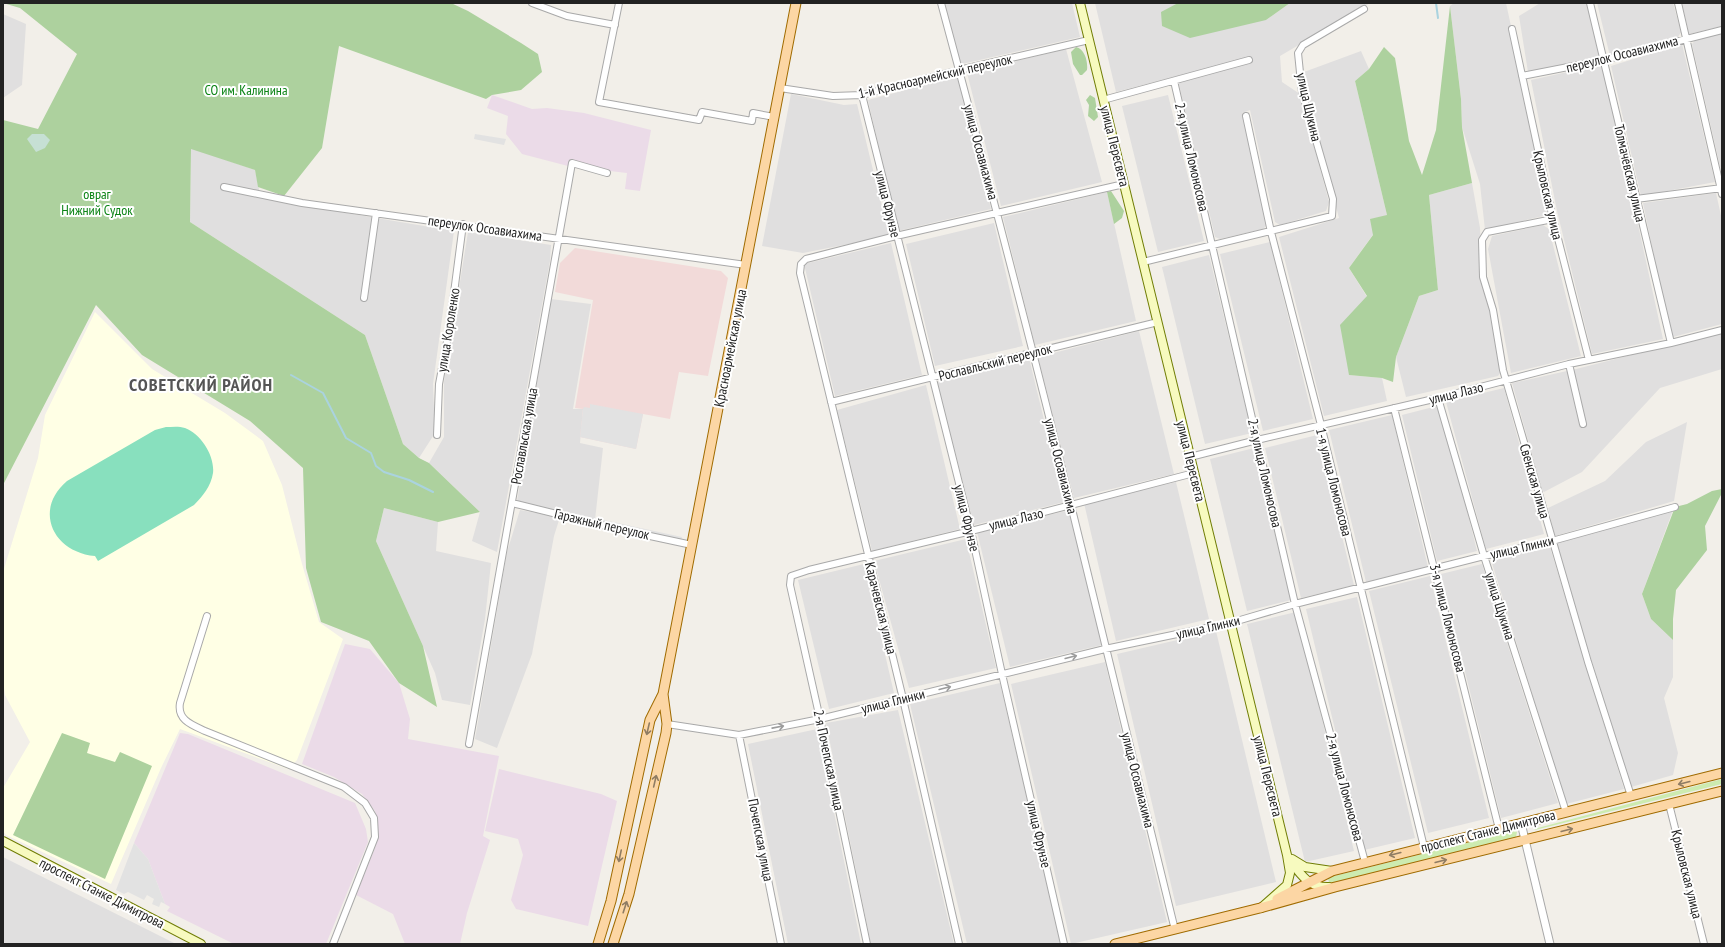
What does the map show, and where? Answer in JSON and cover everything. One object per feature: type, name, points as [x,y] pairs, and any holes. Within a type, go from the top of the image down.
[{"type":"main road","name":"Красноармейская улица","points":[[663,694],[796,3]]},
{"type":"main road","name":"улица Пересвета","points":[[1080,3],[1287,855],[1290,873],[1287,885],[1260,908]]},
{"type":"main road","points":[[613,944],[629,894],[667,724],[663,694]]},
{"type":"main road","points":[[598,944],[611,901],[650,720],[663,694]]},
{"type":"main road","name":"проспект Станке Димитрова","points":[[1260,908],[1332,871],[1722,774]]},
{"type":"main road","name":"проспект Станке Димитрова","points":[[1115,944],[1260,908],[1335,887],[1722,791]]},
{"type":"main road","name":"проспект Станке Димитрова","points":[[3,841],[201,944]]},
{"type":"main road","points":[[1287,855],[1305,867],[1313,870],[1332,871]]},
{"type":"main road","points":[[1287,855],[1304,878],[1315,886],[1335,887]]},
{"type":"street","points":[[532,3],[567,16],[614,25]]},
{"type":"street","points":[[619,3],[599,102],[699,120],[702,112],[752,121],[753,112],[774,117]]},
{"type":"street","name":"улица Осоавиахима","points":[[941,3],[998,213],[1175,930]]},
{"type":"street","name":"Толмачёвская улица","points":[[1590,3],[1671,343]]},
{"type":"street","points":[[1636,199],[1722,190],[1678,3]]},
{"type":"street","name":"улица Щукина","points":[[1271,232],[1332,216],[1333,199],[1302,92],[1298,53],[1303,44],[1364,10]]},
{"type":"street","name":"Крыловская улица","points":[[1512,29],[1553,219],[1589,360]]},
{"type":"street","name":"переулок Осоавиахима","points":[[1522,76],[1604,60],[1722,30]]},
{"type":"street","name":"1-й Красноармейский переулок","points":[[780,88],[833,96],[862,95],[959,70],[1089,40]]},
{"type":"street","points":[[1103,100],[1249,60]]},
{"type":"street","name":"2-я улица Ломоносова","points":[[1174,81],[1295,604],[1365,862]]},
{"type":"street","name":"улица Фрунзе","points":[[862,95],[896,236],[971,531],[1064,944]]},
{"type":"street","name":"1-я улица Ломоносова","points":[[1246,116],[1271,232],[1424,847]]},
{"type":"street","name":"Рославльская улица","points":[[469,744],[572,163],[607,173]]},
{"type":"street","points":[[896,236],[1124,184]]},
{"type":"street","name":"переулок Осоавиахима","points":[[224,187],[302,202],[746,265]]},
{"type":"street","points":[[364,298],[376,212]]},
{"type":"street","name":"Свенская улица","points":[[1553,219],[1487,232],[1482,240],[1483,277],[1492,310],[1503,370],[1588,662],[1631,796]]},
{"type":"street","name":"улица Короленко","points":[[437,436],[439,384],[463,224]]},
{"type":"street","points":[[1143,262],[1271,232]]},
{"type":"street","name":"Карачевская улица","points":[[896,236],[806,259],[801,264],[800,273],[903,699],[959,944]]},
{"type":"street","name":"Рославльский переулок","points":[[831,402],[1158,322]]},
{"type":"street","name":"улица Лазо","points":[[1190,457],[1438,398],[1569,364],[1671,343],[1722,330]]},
{"type":"street","points":[[1569,364],[1583,424]]},
{"type":"street","name":"улица Щукина","points":[[1438,398],[1484,556],[1566,812]]},
{"type":"street","name":"3-я улица Ломоносова","points":[[1394,408],[1500,829]]},
{"type":"street","name":"улица Лазо","points":[[791,576],[809,570],[971,531],[1194,473]]},
{"type":"street","name":"Гаражный переулок","points":[[512,503],[622,530],[692,545]]},
{"type":"street","name":"улица Глинки","points":[[740,736],[820,719],[1105,649],[1230,622],[1435,568],[1552,541],[1674,507]]},
{"type":"street","name":"2-я Почепская улица","points":[[791,576],[790,586],[868,944]]},
{"type":"street","points":[[207,616],[182,692],[179,708],[182,717],[189,724],[205,731],[344,787],[366,803],[374,818],[375,837],[332,944]]},
{"type":"street","points":[[667,724],[740,736]]},
{"type":"street","name":"Почепская улица","points":[[740,736],[781,944]]},
{"type":"street","name":"Крыловская улица","points":[[1669,804],[1704,944]]},
{"type":"street","points":[[1521,824],[1550,944]]},
{"type":"shaded area","points":[[941,3],[1072,3],[1080,37],[962,64],[958,58]]},
{"type":"shaded area","points":[[1095,3],[1178,3],[1174,6],[1266,20],[1290,3],[1370,3],[1280,56],[1282,82],[1300,94],[1329,202],[1326,211],[1280,225],[1275,222],[1250,110],[1242,113],[1267,225],[1263,229],[1220,239],[1215,237],[1177,76],[1116,92]]},
{"type":"shaded area","points":[[1454,3],[1506,3],[1547,211],[1543,216],[1485,230],[1480,184],[1462,127],[1461,99],[1450,6]]},
{"type":"shaded area","points":[[1540,3],[1587,3],[1600,57],[1528,72],[1519,16]]},
{"type":"shaded area","points":[[1597,3],[1673,3],[1681,32],[1678,37],[1610,56]]},
{"type":"shaded area","points":[[1682,3],[1722,3],[1722,26],[1689,34]]},
{"type":"shaded area","points":[[3,14],[26,24],[22,85],[3,98]]},
{"type":"shaded area","points":[[1722,33],[1722,175],[1692,44],[1696,39]]},
{"type":"shaded area","points":[[1682,44],[1715,182],[1641,196],[1611,66]]},
{"type":"shaded area","points":[[1066,49],[1102,182],[1001,206],[967,73]]},
{"type":"shaded area","points":[[1361,51],[1369,69],[1355,81],[1387,215],[1349,268],[1367,297],[1349,375],[1382,378],[1387,401],[1324,416],[1279,237],[1339,218],[1304,87],[1304,72]]},
{"type":"shaded area","points":[[1599,65],[1604,69],[1663,339],[1592,354],[1557,211],[1531,80]]},
{"type":"shaded area","points":[[958,76],[991,209],[898,231],[868,100]]},
{"type":"shaded area","points":[[791,94],[844,105],[857,104],[889,236],[803,253],[762,246]]},
{"type":"shaded area","points":[[492,95],[532,109],[547,108],[584,113],[651,130],[640,191],[625,189],[627,173],[568,166],[522,154],[506,134],[508,116],[487,108]]},
{"type":"shaded area","points":[[1168,95],[1204,241],[1158,252],[1122,106]]},
{"type":"shaded area","points":[[32,134],[44,134],[50,140],[45,148],[36,152],[27,139]]},
{"type":"shaded area","points":[[475,134],[506,139],[504,145],[474,139]]},
{"type":"shaded area","points":[[191,148],[255,170],[260,194],[305,206],[454,231],[433,384],[435,433],[419,458],[403,444],[365,335],[190,222]]},
{"type":"shaded area","points":[[1472,183],[1480,228],[1488,302],[1501,372],[1498,376],[1406,397],[1396,357],[1419,296],[1438,290],[1429,195]]},
{"type":"shaded area","points":[[1107,192],[1136,321],[1035,345],[1003,217]]},
{"type":"shaded area","points":[[1716,193],[1722,220],[1722,324],[1673,337],[1668,324],[1643,203]]},
{"type":"shaded area","points":[[994,223],[1023,346],[935,366],[906,244]]},
{"type":"shaded area","points":[[1543,225],[1549,229],[1581,356],[1511,373],[1488,249],[1492,236]]},
{"type":"shaded area","points":[[468,232],[551,245],[550,261],[497,552],[472,541],[480,512],[429,463],[444,437],[444,382]]},
{"type":"shaded area","points":[[1270,242],[1313,419],[1263,431],[1220,254]]},
{"type":"shaded area","points":[[891,243],[922,375],[835,396],[804,264]]},
{"type":"shaded area","points":[[575,248],[721,271],[728,278],[708,376],[679,372],[670,419],[643,414],[636,449],[580,437],[583,409],[575,408],[593,300],[555,292],[560,263]]},
{"type":"shaded area","points":[[1209,255],[1252,433],[1205,444],[1162,267]]},
{"type":"shaded area","points":[[551,299],[591,304],[573,409],[583,409],[580,443],[603,448],[595,520],[561,515],[517,501]]},
{"type":"shaded area","points":[[95,312],[152,369],[225,413],[263,441],[282,485],[302,564],[319,622],[343,639],[297,760],[288,769],[180,729],[161,768],[111,884],[6,835],[3,831],[3,788],[30,742],[5,695],[3,680],[3,572],[38,458],[45,415]]},
{"type":"shaded area","points":[[1139,331],[1174,474],[1074,498],[1038,357]]},
{"type":"shaded area","points":[[1722,332],[1722,369],[1660,388],[1582,472],[1544,492],[1542,490],[1512,383],[1576,369]]},
{"type":"shaded area","points":[[1029,358],[1064,502],[974,525],[937,382]]},
{"type":"shaded area","points":[[926,385],[960,529],[872,551],[837,410]]},
{"type":"shaded area","points":[[1504,388],[1544,534],[1486,549],[1446,402]]},
{"type":"shaded area","points":[[590,404],[643,414],[636,449],[580,437],[583,409],[584,407],[590,408]]},
{"type":"shaded area","points":[[1441,405],[1477,551],[1437,561],[1402,415]]},
{"type":"shaded area","points":[[1392,415],[1428,567],[1366,582],[1329,430]]},
{"type":"shaded area","points":[[1687,422],[1674,501],[1555,536],[1548,508],[1605,481],[1646,442]]},
{"type":"shaded area","points":[[1317,435],[1354,585],[1301,598],[1265,448]]},
{"type":"shaded area","points":[[1254,448],[1291,600],[1247,611],[1210,459]]},
{"type":"shaded area","points":[[1176,482],[1209,619],[1116,641],[1084,503]]},
{"type":"shaded area","points":[[521,502],[682,537],[680,545]]},
{"type":"shaded area","points":[[384,508],[438,522],[436,551],[491,563],[485,619],[470,705],[442,700],[435,673],[376,541]]},
{"type":"shaded area","points":[[520,510],[560,517],[554,536],[532,654],[497,748],[475,739],[507,552]]},
{"type":"shaded area","points":[[1070,510],[1102,645],[1010,667],[977,532]]},
{"type":"shaded area","points":[[1673,510],[1642,594],[1651,619],[1673,640],[1673,677],[1664,698],[1678,753],[1673,775],[1631,787],[1555,543]]},
{"type":"shaded area","points":[[966,539],[996,668],[909,688],[874,561]]},
{"type":"shaded area","points":[[1549,544],[1624,789],[1566,804],[1491,560]]},
{"type":"shaded area","points":[[864,564],[894,693],[829,709],[798,580]]},
{"type":"shaded area","points":[[1482,564],[1558,803],[1501,818],[1441,574]]},
{"type":"shaded area","points":[[1430,576],[1489,818],[1428,833],[1369,591]]},
{"type":"shaded area","points":[[1357,597],[1415,838],[1364,850],[1306,609]]},
{"type":"shaded area","points":[[1296,612],[1354,851],[1305,862],[1247,624]]},
{"type":"shaded area","points":[[1216,631],[1276,882],[1176,906],[1117,654]]},
{"type":"shaded area","points":[[345,644],[370,649],[399,683],[410,719],[408,739],[499,756],[483,836],[490,840],[467,913],[460,944],[405,944],[393,914],[356,895],[375,848],[378,831],[375,811],[362,794],[334,777],[302,764]]},
{"type":"shaded area","points":[[1105,662],[1167,922],[1071,944],[1011,684]]},
{"type":"shaded area","points":[[1000,683],[1061,944],[967,944],[910,704]]},
{"type":"shaded area","points":[[898,710],[954,944],[871,944],[826,723]]},
{"type":"shaded area","points":[[817,729],[861,944],[788,944],[748,744]]},
{"type":"shaded area","points":[[180,733],[188,734],[355,803],[366,829],[368,842],[326,944],[234,944],[167,911],[170,907],[165,904],[148,859],[134,843]]},
{"type":"shaded area","points":[[499,769],[601,794],[617,801],[588,926],[516,909],[511,900],[523,855],[518,839],[485,831]]},
{"type":"shaded area","points":[[134,843],[148,859],[165,904],[161,902],[159,907],[152,904],[154,899],[147,895],[144,900],[128,892],[124,894],[116,890]]},
{"type":"shaded area","points":[[3,857],[176,944],[3,944]]},
{"type":"green space","name":"овраг Нижний Судок","points":[[3,3],[451,3],[468,11],[538,54],[542,72],[521,90],[492,95],[486,99],[339,46],[322,148],[284,196],[258,187],[255,170],[191,149],[190,222],[365,335],[403,444],[419,458],[429,463],[480,512],[438,522],[384,508],[376,541],[423,646],[437,707],[399,683],[369,641],[321,622],[306,568],[303,468],[250,421],[142,355],[96,305],[3,485],[3,120],[38,129],[77,54],[20,8]]},
{"type":"green space","points":[[1178,3],[1290,3],[1266,20],[1190,38],[1162,26],[1161,12]]},
{"type":"green space","points":[[1450,6],[1461,99],[1462,127],[1472,183],[1429,195],[1438,290],[1419,296],[1396,357],[1393,382],[1382,378],[1349,375],[1340,325],[1367,296],[1349,268],[1373,235],[1370,219],[1387,215],[1355,81],[1369,69],[1384,47],[1395,58],[1409,141],[1422,175],[1436,130]]},
{"type":"green space","points":[[1076,47],[1082,50],[1087,63],[1087,70],[1082,75],[1080,75],[1073,64],[1071,52]]},
{"type":"green space","points":[[1090,95],[1095,98],[1098,117],[1094,121],[1088,116],[1089,105],[1086,100]]},
{"type":"green space","points":[[1111,191],[1124,211],[1122,218],[1114,224],[1107,192]]},
{"type":"green space","points":[[166,427],[185,428],[196,435],[206,446],[212,460],[213,473],[206,490],[200,498],[194,505],[98,561],[95,556],[80,553],[68,547],[52,528],[50,516],[51,504],[57,492],[67,481],[155,430]]},
{"type":"green space","points":[[1722,489],[1722,493],[1705,526],[1707,550],[1676,590],[1673,619],[1673,640],[1651,619],[1642,594],[1675,507],[1687,504],[1712,491]]},
{"type":"green space","points":[[62,733],[90,743],[87,753],[115,762],[120,752],[152,766],[105,879],[13,835]]},
{"type":"green space","points":[[1722,779],[1722,784],[1535,830],[1534,829]]},
{"type":"green space","points":[[1514,831],[1517,832],[1516,837],[1331,883],[1328,879],[1330,877]]},
{"type":"waterway","points":[[1436,3],[1438,18]]},
{"type":"waterway","points":[[291,375],[323,393],[346,438],[371,453],[376,466],[384,472],[409,480],[433,492]]},
{"type":"district","name":"СОВЕТСКИЙ РАЙОН","points":[[201,385]]},
{"type":"park label","name":"СО им. Калинина","points":[[246,90]]}]
